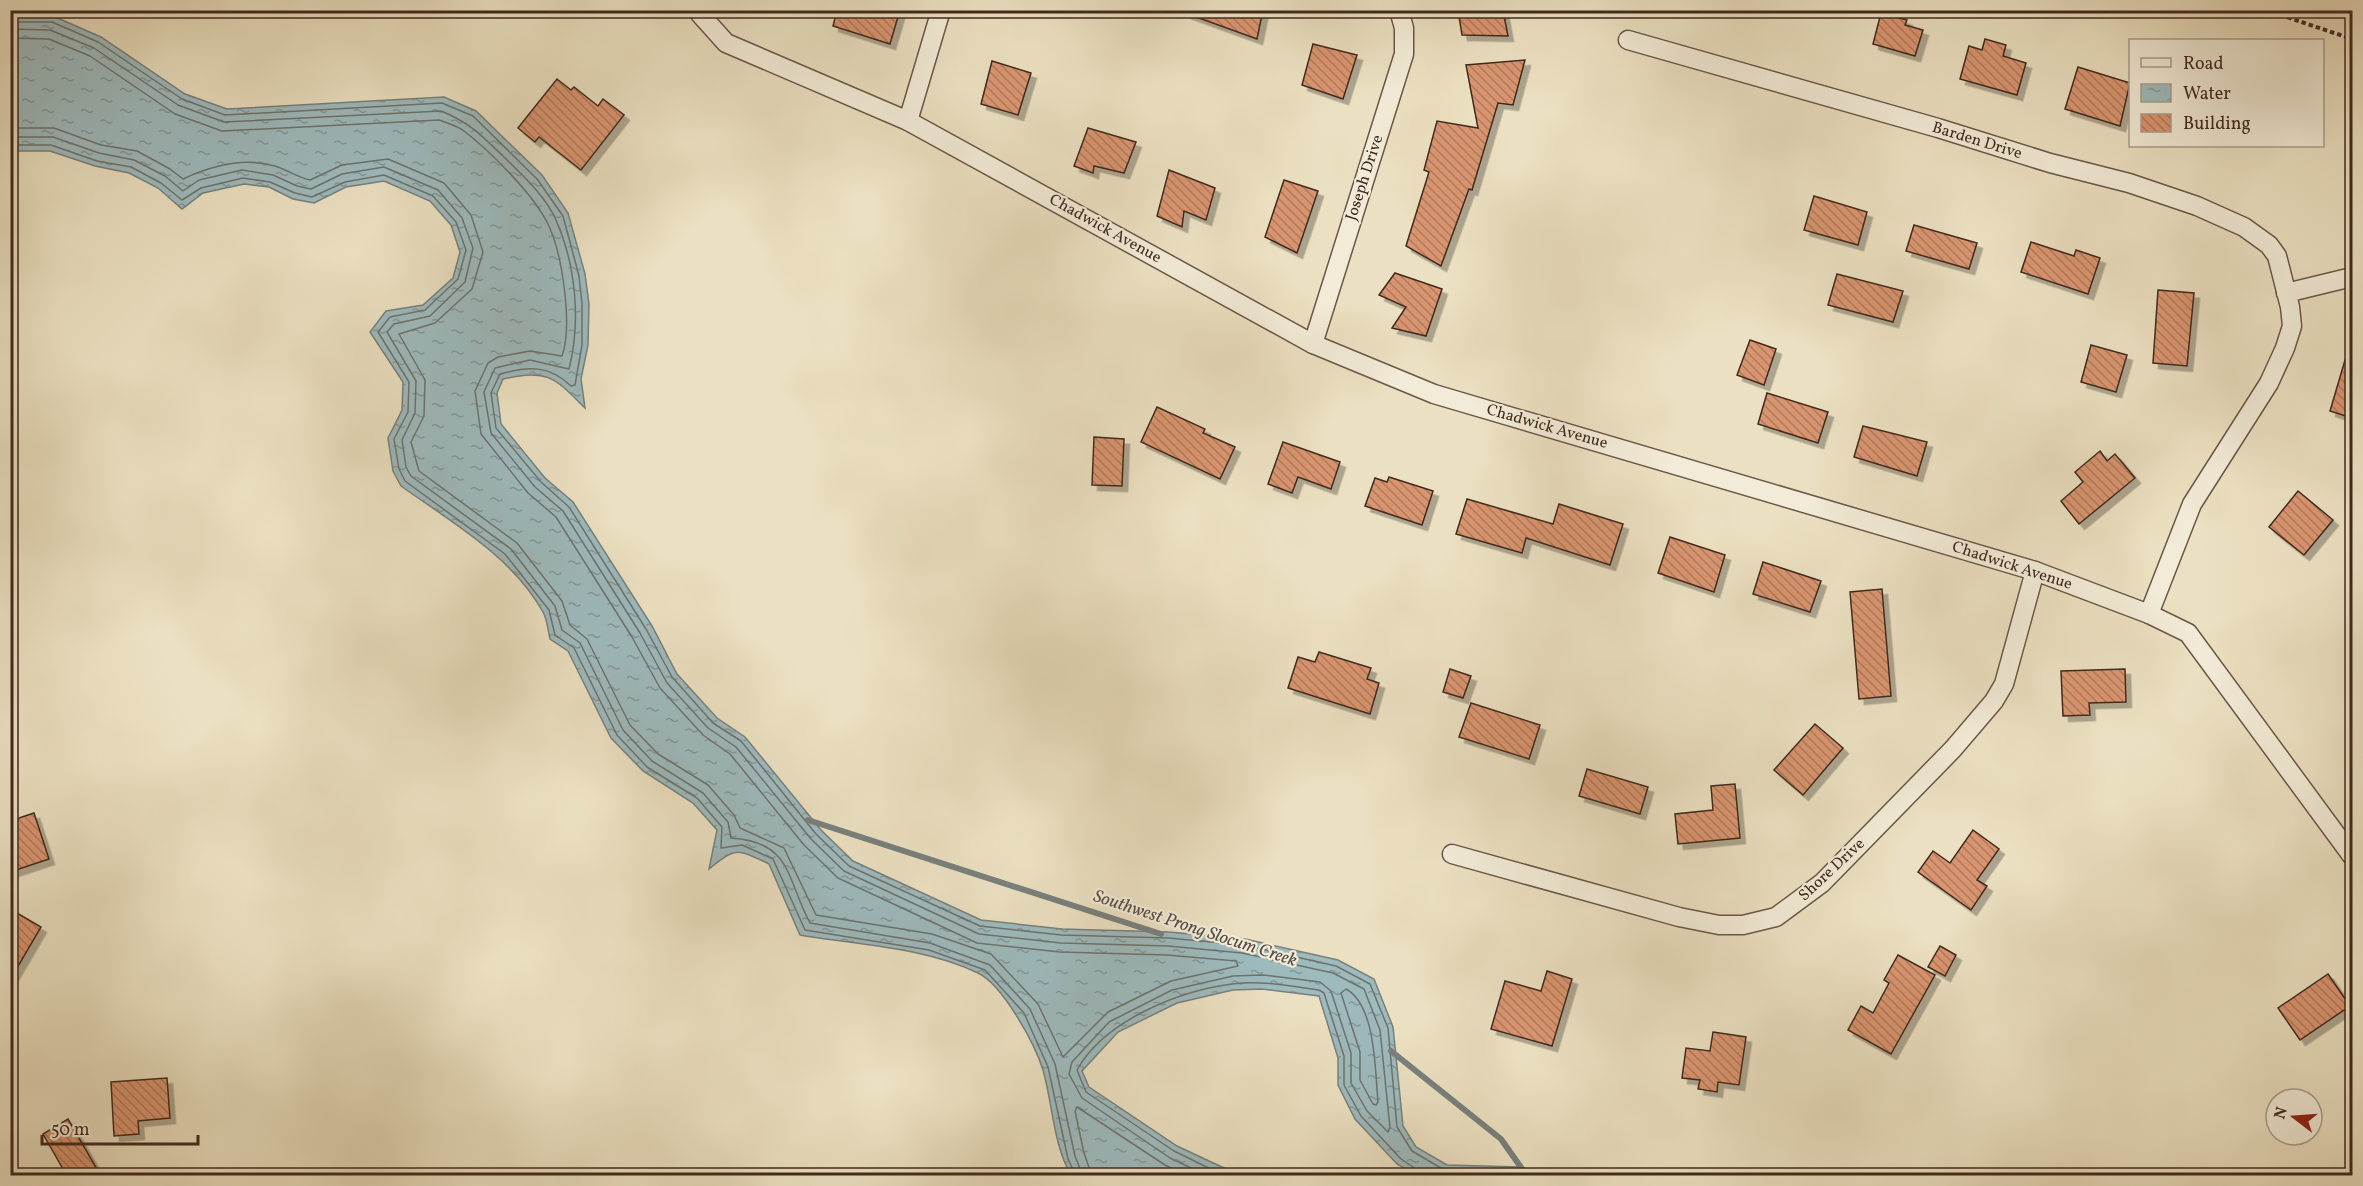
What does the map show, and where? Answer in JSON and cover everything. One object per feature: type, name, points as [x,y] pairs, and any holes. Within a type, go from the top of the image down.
[{"type":"street","name":"Chadwick Avenue","points":[[701,10],[700,14],[726,43],[908,121],[1313,344],[1434,394],[2035,571],[2148,614],[2188,633],[2352,856]]},
{"type":"street","points":[[908,121],[941,10]]},
{"type":"street","name":"Joseph Drive","points":[[1313,344],[1404,54],[1404,28],[1399,10]]},
{"type":"street","name":"Barden Drive","points":[[1628,40],[1938,128],[2050,163],[2129,183],[2197,206],[2244,226],[2269,245],[2277,256],[2292,326],[2285,348],[2269,383],[2192,504],[2148,614]]},
{"type":"street","points":[[2286,293],[2352,277]]},
{"type":"street","name":"Shore Drive","points":[[1452,854],[1599,896],[1709,923],[1743,925],[1776,917],[1822,883],[1953,748],[1994,701],[2004,684],[2035,571]]},
{"type":"path","points":[[2266,10],[2352,39]]},
{"type":"water","points":[[11,16],[53,16],[101,37],[185,94],[227,109],[444,97],[476,111],[542,175],[568,213],[585,274],[589,304],[588,345],[581,379],[585,408],[549,378],[518,376],[503,379],[497,393],[501,424],[545,478],[573,502],[652,626],[677,674],[717,718],[745,737],[821,830],[853,861],[981,920],[1062,929],[1169,932],[1245,939],[1338,960],[1374,979],[1393,1027],[1403,1126],[1416,1147],[1447,1165],[1520,1167],[1535,1175],[1416,1175],[1397,1164],[1355,1119],[1338,1085],[1338,1058],[1319,996],[1262,989],[1233,990],[1177,1003],[1118,1032],[1082,1071],[1089,1087],[1177,1146],[1239,1175],[1071,1175],[1060,1150],[1039,1059],[1026,1031],[998,990],[978,973],[958,964],[914,952],[800,935],[769,864],[750,855],[732,853],[709,869],[717,830],[693,803],[643,771],[611,738],[568,651],[550,639],[544,615],[530,592],[498,557],[401,486],[393,471],[388,438],[402,410],[403,382],[370,332],[386,311],[423,305],[453,278],[460,252],[451,225],[430,201],[384,181],[346,187],[314,203],[293,199],[269,187],[244,184],[203,193],[182,209],[158,188],[129,173],[95,166],[50,151],[11,151]]},
{"type":"building","points":[[837,10],[900,10],[890,44],[833,26]]},
{"type":"building","points":[[1185,10],[1263,10],[1257,39],[1185,13]]},
{"type":"building","points":[[1458,10],[1503,10],[1508,36],[1462,35]]},
{"type":"building","points":[[1881,13],[1907,20],[1905,25],[1923,30],[1915,56],[1873,44]]},
{"type":"building","points":[[1985,39],[2006,45],[2003,56],[2026,63],[2017,95],[1960,79],[1969,46],[1982,50]]},
{"type":"building","points":[[1313,44],[1357,55],[1343,99],[1302,85]]},
{"type":"building","points":[[1525,60],[1513,105],[1498,103],[1472,190],[1469,189],[1441,266],[1406,246],[1429,172],[1424,170],[1437,121],[1478,128],[1466,65]]},
{"type":"building","points":[[992,61],[1031,73],[1018,115],[981,104]]},
{"type":"building","points":[[2078,67],[2129,83],[2120,126],[2065,109]]},
{"type":"building","points":[[557,79],[571,90],[574,87],[598,106],[603,99],[624,115],[581,170],[539,137],[535,142],[518,128]]},
{"type":"building","points":[[1088,128],[1136,142],[1124,173],[1094,166],[1093,173],[1074,166]]},
{"type":"building","points":[[1169,170],[1215,188],[1206,220],[1184,211],[1182,227],[1157,216]]},
{"type":"building","points":[[1284,180],[1318,191],[1297,253],[1265,237]]},
{"type":"building","points":[[1814,196],[1867,212],[1858,245],[1804,230]]},
{"type":"building","points":[[1914,225],[1977,243],[1969,269],[1906,251]]},
{"type":"building","points":[[2031,242],[2074,256],[2076,250],[2100,258],[2088,294],[2021,272]]},
{"type":"building","points":[[1395,273],[1442,289],[1426,336],[1392,328],[1406,307],[1379,295]]},
{"type":"building","points":[[1837,274],[1903,291],[1893,322],[1828,305]]},
{"type":"building","points":[[2158,290],[2194,293],[2187,366],[2153,363]]},
{"type":"building","points":[[1750,340],[1776,349],[1764,385],[1737,375]]},
{"type":"building","points":[[2091,345],[2127,355],[2116,392],[2081,382]]},
{"type":"building","points":[[2348,350],[2352,351],[2352,418],[2330,411]]},
{"type":"building","points":[[1767,393],[1828,412],[1818,443],[1758,424]]},
{"type":"building","points":[[1157,407],[1205,429],[1203,433],[1235,447],[1220,479],[1141,442]]},
{"type":"building","points":[[1863,426],[1927,442],[1917,476],[1854,457]]},
{"type":"building","points":[[1094,437],[1124,439],[1122,486],[1092,485]]},
{"type":"building","points":[[1283,442],[1340,462],[1331,489],[1298,477],[1292,493],[1268,484]]},
{"type":"building","points":[[2100,451],[2107,461],[2115,454],[2135,478],[2079,524],[2061,501],[2083,482],[2075,472]]},
{"type":"building","points":[[1389,477],[1433,491],[1422,525],[1365,506],[1375,478],[1387,482]]},
{"type":"building","points":[[2298,491],[2333,520],[2304,555],[2269,527]]},
{"type":"building","points":[[1467,499],[1553,524],[1559,504],[1623,524],[1610,565],[1526,538],[1522,553],[1456,534]]},
{"type":"building","points":[[1670,537],[1725,555],[1714,592],[1658,573]]},
{"type":"building","points":[[1763,562],[1821,581],[1810,612],[1753,594]]},
{"type":"building","points":[[1882,589],[1891,696],[1859,699],[1850,592]]},
{"type":"building","points":[[1319,652],[1371,668],[1367,679],[1379,683],[1370,714],[1288,688],[1298,657],[1315,662]]},
{"type":"building","points":[[1450,669],[1471,676],[1463,698],[1443,692]]},
{"type":"building","points":[[2125,669],[2126,702],[2089,703],[2090,715],[2063,716],[2061,671]]},
{"type":"building","points":[[1471,703],[1540,725],[1529,759],[1459,737]]},
{"type":"building","points":[[1815,724],[1843,748],[1803,795],[1774,770]]},
{"type":"building","points":[[1587,769],[1648,787],[1640,814],[1579,796]]},
{"type":"building","points":[[1735,784],[1740,838],[1678,844],[1675,814],[1713,810],[1711,786]]},
{"type":"building","points":[[34,813],[49,859],[10,872],[10,821]]},
{"type":"building","points":[[1973,830],[1999,849],[1977,880],[1987,886],[1971,910],[1918,872],[1933,851],[1950,863]]},
{"type":"building","points":[[10,909],[41,927],[10,980]]},
{"type":"building","points":[[1940,946],[1956,955],[1945,976],[1928,967]]},
{"type":"building","points":[[1898,955],[1935,975],[1891,1054],[1848,1030],[1861,1006],[1873,1013],[1889,983],[1884,980]]},
{"type":"building","points":[[1547,971],[1572,979],[1552,1046],[1491,1029],[1505,981],[1541,991]]},
{"type":"building","points":[[2328,974],[2350,1006],[2300,1040],[2278,1008]]},
{"type":"building","points":[[1713,1032],[1746,1037],[1739,1085],[1718,1082],[1717,1092],[1698,1089],[1700,1080],[1682,1078],[1686,1048],[1710,1051]]},
{"type":"building","points":[[167,1078],[170,1118],[138,1121],[139,1134],[114,1136],[111,1082]]},
{"type":"building","points":[[68,1119],[101,1176],[67,1176],[43,1134]]},
{"type":"waterway","name":"Southwest Prong Slocum Creek","points":[[808,820],[1161,934]]},
{"type":"waterway","name":"Southwest Prong Slocum Creek","points":[[1391,1051],[1501,1139],[1527,1176]]}]
